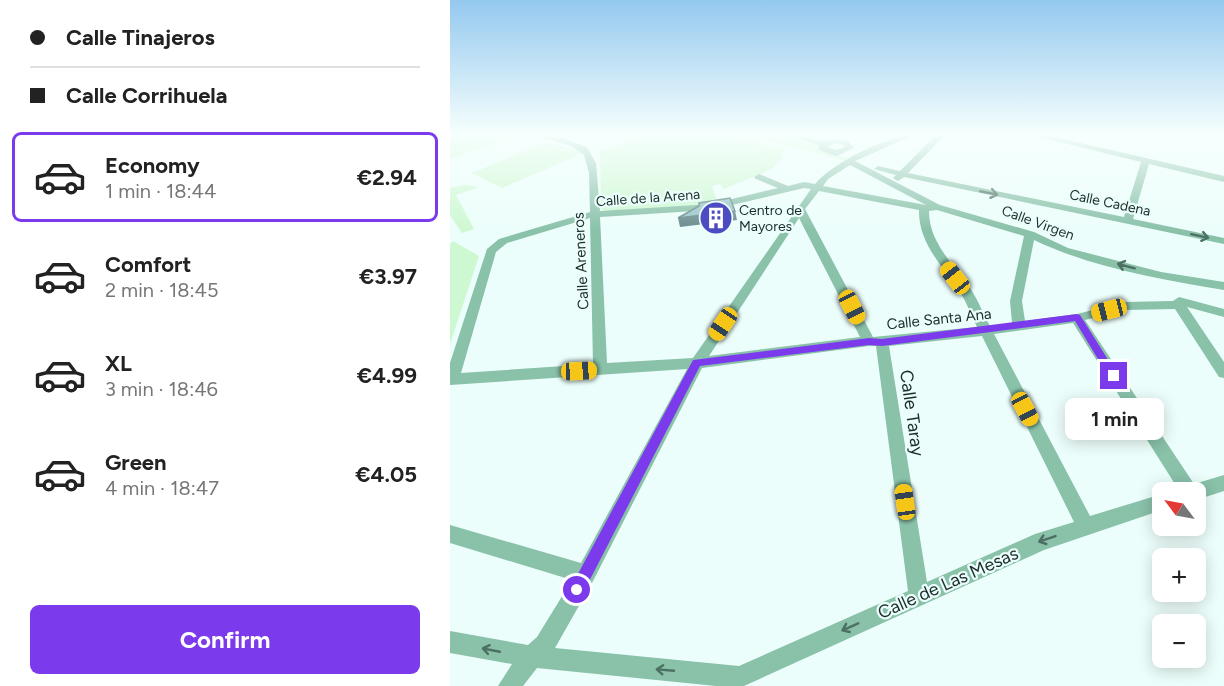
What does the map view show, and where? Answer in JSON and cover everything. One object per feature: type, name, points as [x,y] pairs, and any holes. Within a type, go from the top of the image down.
[{"type":"street","name":"Calle Areneros","points":[[593,167],[600,370]]},
{"type":"street","points":[[509,686],[532,657],[545,645],[586,574],[697,363],[800,209],[816,187],[836,167]]},
{"type":"street","name":"Calle Virgen","points":[[870,167],[931,207],[1030,234],[1064,249],[1161,276],[1224,286]]},
{"type":"street","name":"Calle Cadena","points":[[883,167],[903,175],[1224,241]]},
{"type":"street","points":[[890,181],[903,175],[911,167]]},
{"type":"street","points":[[1128,220],[1144,167]]},
{"type":"street","points":[[1172,167],[1224,179]]},
{"type":"street","points":[[759,177],[787,189]]},
{"type":"street","name":"Calle de la Arena","points":[[451,379],[491,251],[503,241],[594,214],[700,208],[804,185],[931,207]]},
{"type":"street","points":[[931,207],[922,220],[946,265],[965,290],[1086,526]]},
{"type":"street","name":"Calle Taray","points":[[800,209],[876,342],[919,596]]},
{"type":"street","points":[[1019,326],[1016,301],[1030,234]]},
{"type":"street","points":[[1161,276],[1224,372]]},
{"type":"street","name":"Calle Santa Ana","points":[[451,379],[697,363],[984,331],[1077,318],[1125,306],[1180,306],[1224,313]]},
{"type":"street","points":[[1077,318],[1185,482]]},
{"type":"street","points":[[1206,488],[1224,483]]},
{"type":"street","name":"Calle de Las Mesas","points":[[450,642],[532,657],[736,681],[1042,541],[1152,505]]},
{"type":"street","points":[[450,534],[586,574]]},
{"type":"green space","points":[[487,167],[551,167],[502,188],[472,173]]},
{"type":"green space","points":[[600,167],[774,167],[724,189],[720,184],[712,186],[718,204],[606,211],[601,209]]},
{"type":"green space","points":[[466,185],[479,187],[456,195],[474,229],[462,233],[450,215],[450,188]]},
{"type":"green space","points":[[453,241],[479,256],[450,344],[450,244]]},
{"type":"building","points":[[730,198],[735,211],[678,218],[699,206],[699,203]]},
{"type":"place","name":"Centro de Mayores","points":[[716,218]]},
{"type":"route","points":[[577,590],[697,363],[869,341],[882,342],[984,331],[1077,318],[1114,376]]}]
